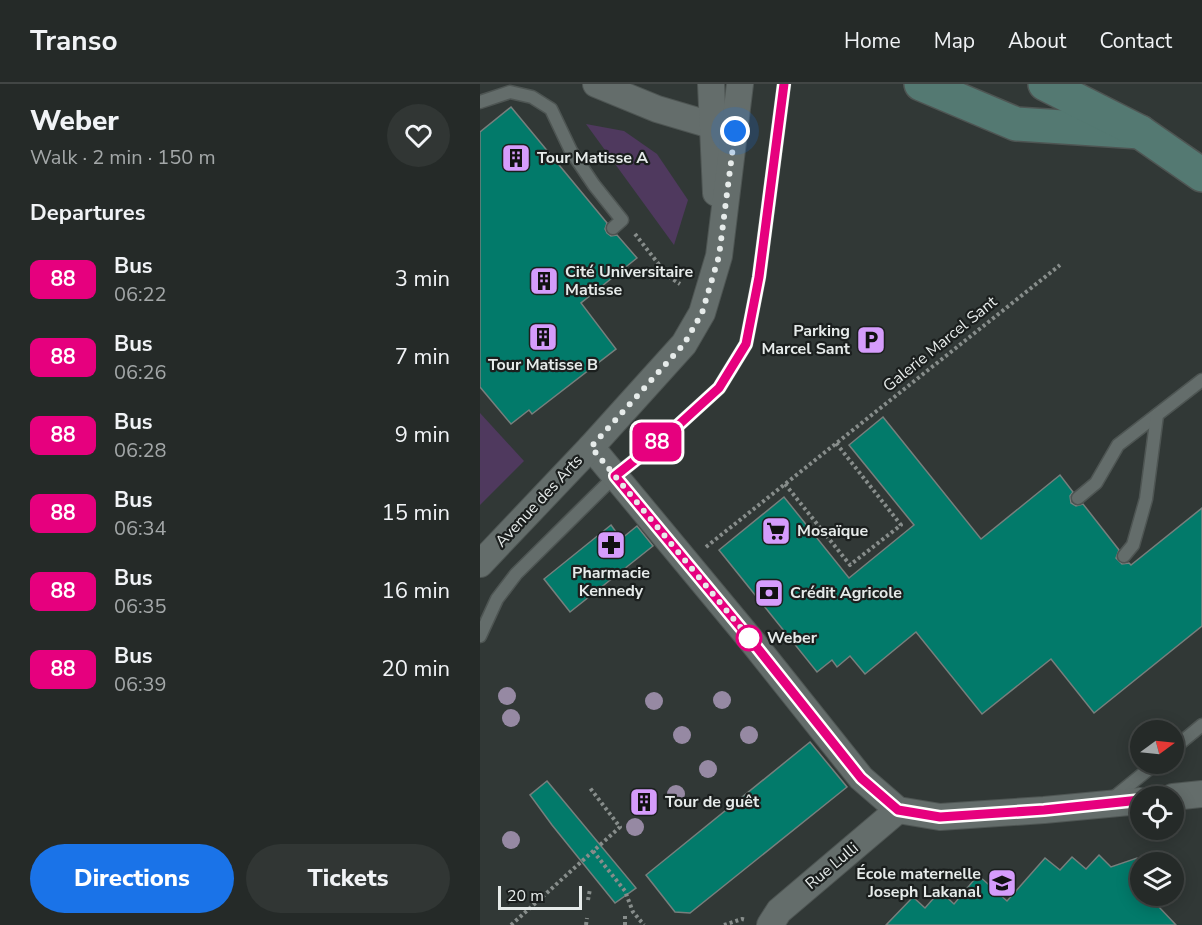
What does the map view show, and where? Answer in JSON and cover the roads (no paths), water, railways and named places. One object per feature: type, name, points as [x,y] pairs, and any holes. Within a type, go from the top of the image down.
[{"type":"main road","points":[[921,84],[1016,124],[1140,132]]},
{"type":"main road","points":[[1045,84],[1140,132],[1202,175]]},
{"type":"street","points":[[596,84],[657,109],[723,128]]},
{"type":"street","points":[[711,84],[723,128]]},
{"type":"street","points":[[723,128],[740,84]]},
{"type":"street","name":"Avenue des Arts","points":[[480,564],[591,447],[684,344],[702,313],[719,256],[723,128]]},
{"type":"street","points":[[591,447],[751,640],[861,778],[898,810],[940,817],[1130,802]]},
{"type":"street","points":[[1184,796],[1202,794]]},
{"type":"street","name":"Rue Lulli","points":[[770,925],[779,911],[898,810]]},
{"type":"lane","points":[[480,636],[497,599],[516,574],[615,476],[673,430],[719,388],[746,344],[759,277],[784,84]]},
{"type":"lane","points":[[480,102],[510,92],[532,97],[552,110],[571,151],[622,220],[614,228]]},
{"type":"lane","points":[[1078,498],[1096,483],[1118,445],[1202,380]]},
{"type":"lane","points":[[1124,556],[1133,545],[1146,499],[1156,415]]},
{"type":"lane","points":[[1184,739],[1202,725]]},
{"type":"lane","points":[[1105,804],[1142,774]]},
{"type":"place","name":"Tour Matisse A","points":[[516,158]]},
{"type":"place","name":"Cité Universitaire Matisse","points":[[544,281]]},
{"type":"place","name":"Tour Matisse B","points":[[543,337]]},
{"type":"place","name":"Parking Marcel Sant","points":[[871,340]]},
{"type":"place","name":"Mosaïque","points":[[776,531]]},
{"type":"place","name":"Pharmacie Kennedy","points":[[611,545]]},
{"type":"place","name":"Crédit Agricole","points":[[769,593]]},
{"type":"place","name":"Weber","points":[[749,638]]},
{"type":"place","name":"Tour de guêt","points":[[644,802]]},
{"type":"place","name":"École maternelle Joseph Lakanal","points":[[1002,883]]}]
